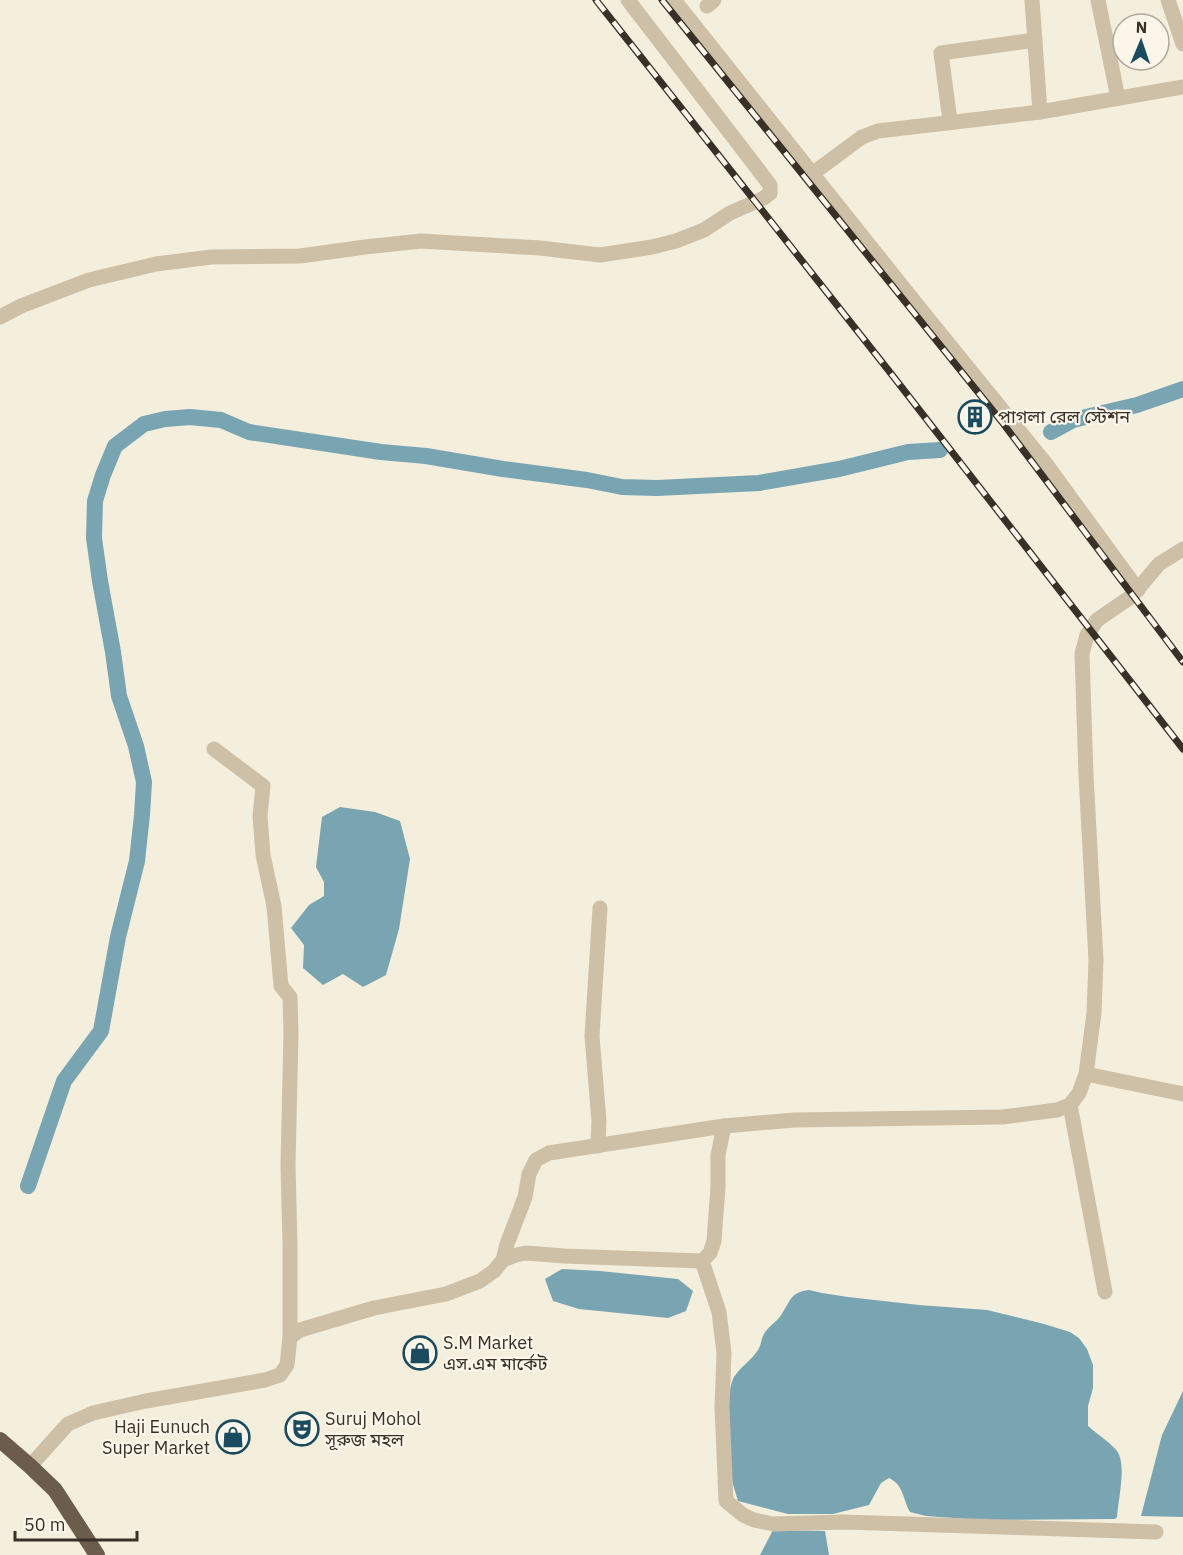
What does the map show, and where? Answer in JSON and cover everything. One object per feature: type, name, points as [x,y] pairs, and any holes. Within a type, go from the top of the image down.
[{"type":"highway","points":[[0,1440],[55,1490],[97,1555]]},
{"type":"street","points":[[0,317],[21,306],[89,280],[156,264],[211,257],[300,256],[421,241],[540,248],[600,255],[652,248],[704,230],[730,213],[764,198],[770,193],[770,185],[628,0]]},
{"type":"street","points":[[674,0],[1046,464],[1137,590]]},
{"type":"street","points":[[1032,0],[1040,112]]},
{"type":"street","points":[[1098,0],[1118,98]]},
{"type":"street","points":[[1168,0],[1183,44]]},
{"type":"street","points":[[950,122],[940,53],[1035,40]]},
{"type":"street","points":[[812,174],[862,137],[878,131],[1040,112],[1183,87]]},
{"type":"street","points":[[290,1337],[300,1330],[374,1308],[447,1294],[480,1281],[494,1271],[503,1260],[525,1197],[529,1174],[536,1160],[549,1153],[724,1126],[805,1119],[1002,1117],[1057,1110],[1070,1105],[1079,1093],[1086,1074],[1094,1013],[1096,960],[1082,654],[1087,635],[1097,620],[1132,596],[1159,564],[1183,549]]},
{"type":"street","points":[[30,1466],[68,1424],[93,1413],[265,1380],[280,1375],[287,1365],[290,1337],[288,1165],[290,997],[281,986],[274,906],[263,855],[260,816],[264,786],[214,748]]},
{"type":"street","points":[[598,1146],[599,1121],[592,1036],[600,908]]},
{"type":"street","points":[[1086,1074],[1183,1094]]},
{"type":"street","points":[[1070,1105],[1104,1292]]},
{"type":"street","points":[[503,1260],[526,1253],[702,1261],[710,1253],[714,1241],[718,1155],[724,1126]]},
{"type":"street","points":[[702,1261],[719,1312],[724,1353],[722,1407],[726,1501],[743,1515],[773,1524],[843,1522],[1156,1532]]},
{"type":"water","points":[[340,807],[375,812],[400,821],[410,859],[399,929],[386,975],[363,987],[343,974],[323,985],[303,968],[304,945],[291,928],[309,905],[324,896],[324,882],[316,867],[322,817]]},
{"type":"water","points":[[562,1269],[678,1279],[693,1291],[686,1311],[668,1318],[579,1309],[553,1301],[545,1279]]},
{"type":"water","points":[[809,1290],[919,1305],[987,1310],[1044,1324],[1070,1332],[1079,1338],[1087,1349],[1093,1365],[1093,1388],[1088,1406],[1088,1426],[1115,1448],[1120,1457],[1122,1474],[1117,1517],[1115,1519],[981,1520],[926,1516],[910,1512],[898,1485],[889,1478],[881,1483],[869,1505],[833,1514],[788,1514],[738,1501],[728,1460],[731,1384],[737,1373],[758,1350],[766,1331],[782,1314],[793,1296]]},
{"type":"water","points":[[1183,1391],[1183,1517],[1141,1516],[1162,1435]]},
{"type":"water","points":[[773,1530],[825,1531],[829,1555],[760,1555]]},
{"type":"waterway","points":[[1051,432],[1073,420],[1137,405],[1183,389]]},
{"type":"waterway","points":[[28,1186],[64,1081],[101,1031],[118,937],[137,861],[144,782],[136,746],[119,696],[94,538],[95,501],[115,446],[144,424],[190,417],[221,420],[249,432],[381,452],[426,456],[622,487],[657,488],[759,483],[839,469],[908,452],[940,450]]},
{"type":"railway","points":[[596,0],[1183,749]]},
{"type":"railway","points":[[662,0],[1002,422],[1183,662]]},
{"type":"place","name":"পাগলা রেল স্টেশন","points":[[975,417]]},
{"type":"place","name":"S.M Market এস.এম মার্কেট","points":[[420,1353]]},
{"type":"place","name":"Suruj Mohol সূরুজ মহল","points":[[302,1429]]},
{"type":"place","name":"Haji Eunuch Super Market","points":[[233,1437]]}]
